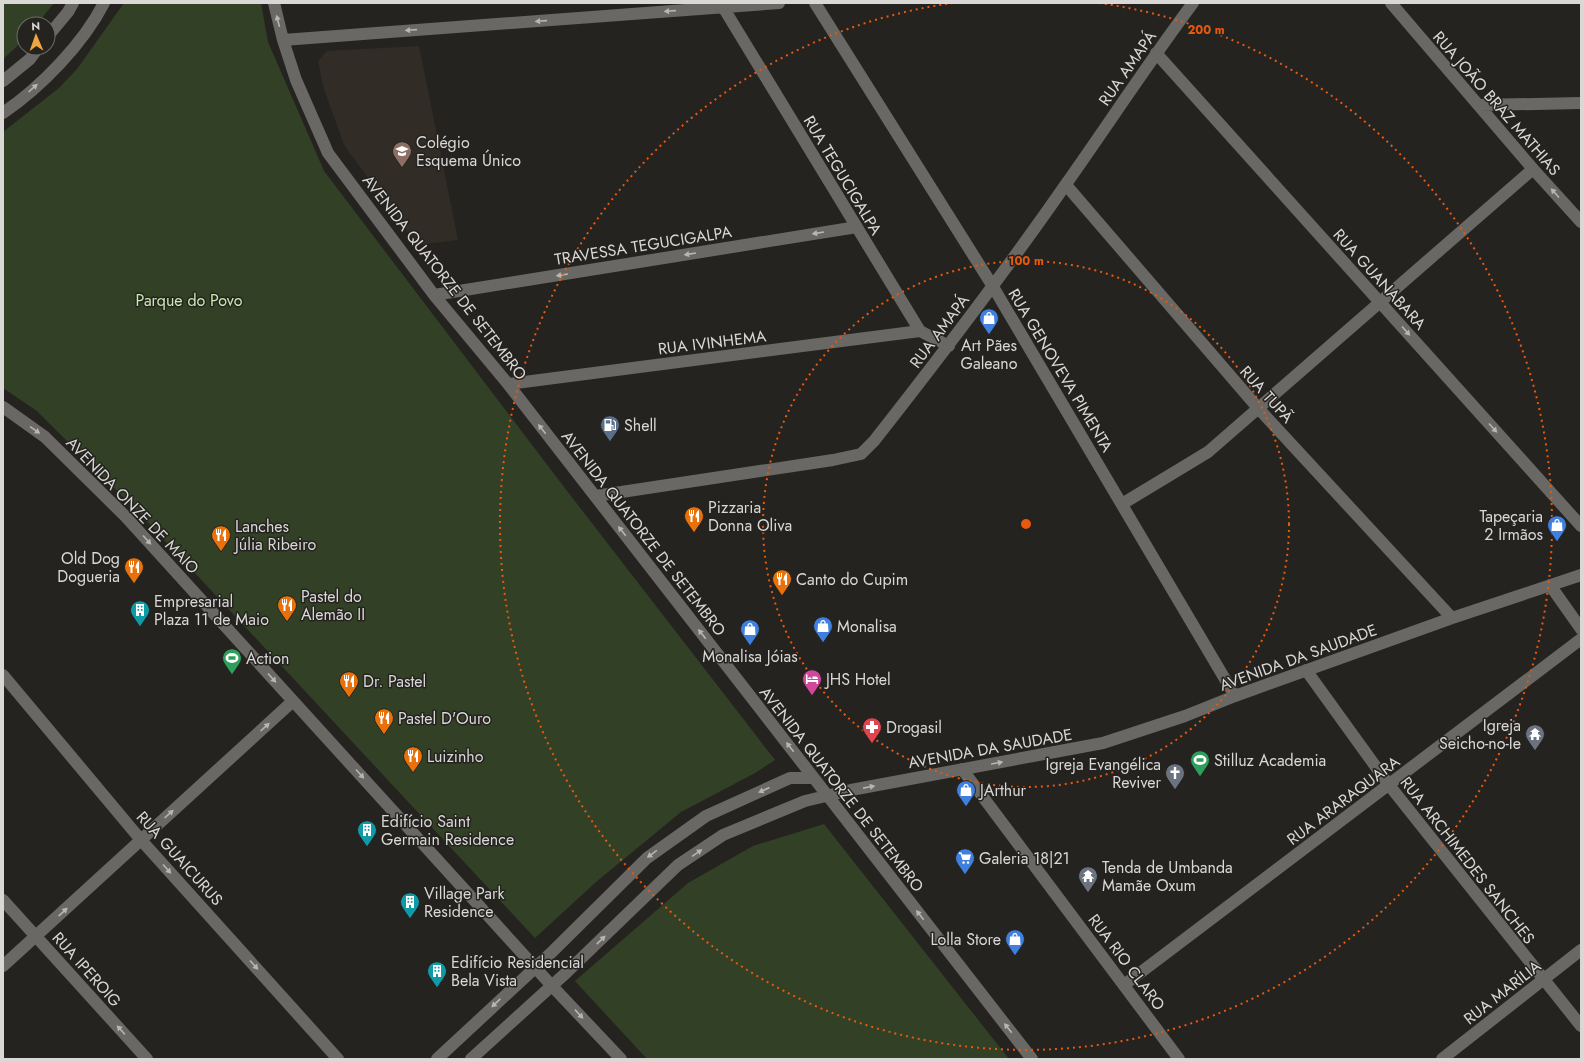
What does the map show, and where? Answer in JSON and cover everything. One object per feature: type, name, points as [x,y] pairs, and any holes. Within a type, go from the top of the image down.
[{"type":"street","points":[[56,26],[68,12],[72,3]]},
{"type":"street","points":[[3,113],[59,65],[96,17],[104,3]]},
{"type":"street","name":"AVENIDA QUATORZE DE SETEMBRO","points":[[274,3],[283,40],[296,80],[328,153],[434,295],[508,384],[1032,1059]]},
{"type":"street","points":[[283,40],[779,3]]},
{"type":"street","name":"RUA GENOVEVA PIMENTA","points":[[815,3],[992,285],[1235,696]]},
{"type":"street","name":"RUA AMAPÁ","points":[[595,496],[833,460],[861,454],[874,441],[949,346],[1066,185],[1156,53],[1193,3]]},
{"type":"street","name":"RUA JOÃO BRAZ MATHIAS","points":[[1391,3],[1480,105],[1533,169],[1581,222]]},
{"type":"street","name":"RUA TEGUCIGALPA","points":[[723,7],[920,331]]},
{"type":"street","name":"RUA GUANABARA","points":[[1156,53],[1581,526]]},
{"type":"street","points":[[3,81],[32,56]]},
{"type":"street","points":[[1480,105],[1581,103]]},
{"type":"street","points":[[1122,504],[1208,452],[1533,169]]},
{"type":"street","name":"RUA TUPÃ","points":[[1066,185],[1258,408],[1452,618]]},
{"type":"street","name":"TRAVESSA TEGUCIGALPA","points":[[434,295],[857,227]]},
{"type":"street","points":[[920,331],[949,346]]},
{"type":"street","name":"RUA IVINHEMA","points":[[508,384],[920,331]]},
{"type":"street","name":"AVENIDA ONZE DE MAIO","points":[[3,407],[45,437],[125,516],[552,986],[621,1059]]},
{"type":"street","name":"AVENIDA DA SAUDADE","points":[[471,1059],[552,986],[678,865],[723,835],[805,801],[962,769],[1103,743],[1185,716],[1235,696],[1452,618],[1581,575]]},
{"type":"street","points":[[1550,585],[1581,629]]},
{"type":"street","name":"RUA ARARAQUARA","points":[[1124,985],[1581,640]]},
{"type":"street","name":"RUA ARCHIMEDES SANCHES","points":[[1306,670],[1389,785],[1581,1026]]},
{"type":"street","name":"RUA GUAICURUS","points":[[3,675],[141,840],[338,1059]]},
{"type":"street","points":[[3,966],[293,701]]},
{"type":"street","name":"RUA RIO CLARO","points":[[962,769],[1179,1059]]},
{"type":"street","points":[[437,1059],[550,954],[647,858],[706,816],[790,778],[814,778]]},
{"type":"street","name":"RUA IPEROIG","points":[[3,900],[147,1059]]},
{"type":"street","name":"RUA MARÍLIA","points":[[1442,1059],[1581,950]]},
{"type":"shaded area","name":"Colégio Esquema Único","points":[[419,46],[458,240],[417,245],[344,145],[323,86],[318,61],[327,51]]},
{"type":"green space","points":[[3,3],[54,3],[43,16],[16,16],[16,47],[3,59]]},
{"type":"green space","name":"Parque do Povo","points":[[124,3],[261,3],[268,42],[324,171],[564,487],[775,760],[755,773],[681,812],[596,882],[535,938],[140,514],[37,411],[3,388],[3,132],[59,88],[77,69]]},
{"type":"green space","points":[[824,824],[1009,1059],[647,1059],[575,981],[688,883],[753,846]]},
{"type":"place","name":"Colégio Esquema Único","points":[[402,168]]},
{"type":"place","name":"Art Pães Galeano","points":[[989,335]]},
{"type":"place","name":"Shell","points":[[610,442]]},
{"type":"place","name":"Pizzaria Donna Oliva","points":[[694,533]]},
{"type":"place","name":"Tapeçaria 2 Irmãos","points":[[1557,542]]},
{"type":"place","name":"Lanches Júlia Ribeiro","points":[[221,552]]},
{"type":"place","name":"Old Dog Dogueria","points":[[134,584]]},
{"type":"place","name":"Canto do Cupim","points":[[782,596]]},
{"type":"place","name":"Pastel do Alemão II","points":[[287,622]]},
{"type":"place","name":"Empresarial Plaza 11 de Maio","points":[[140,627]]},
{"type":"place","name":"Monalisa","points":[[823,643]]},
{"type":"place","name":"Monalisa Jóias","points":[[750,646]]},
{"type":"place","name":"Action","points":[[232,675]]},
{"type":"place","name":"JHS Hotel","points":[[812,696]]},
{"type":"place","name":"Dr. Pastel","points":[[349,698]]},
{"type":"place","name":"Pastel D'Ouro","points":[[384,735]]},
{"type":"place","name":"Drogasil","points":[[872,744]]},
{"type":"place","name":"Igreja Seicho-no-Ie","points":[[1535,751]]},
{"type":"place","name":"Luizinho","points":[[413,773]]},
{"type":"place","name":"Stilluz Academia","points":[[1200,777]]},
{"type":"place","name":"Igreja Evangélica Reviver","points":[[1175,790]]},
{"type":"place","name":"JArthur","points":[[966,807]]},
{"type":"place","name":"Edifício Saint Germain Residence","points":[[367,847]]},
{"type":"place","name":"Galeria 18|21","points":[[965,875]]},
{"type":"place","name":"Tenda de Umbanda Mamãe Oxum","points":[[1088,893]]},
{"type":"place","name":"Village Park Residence","points":[[410,919]]},
{"type":"place","name":"Lolla Store","points":[[1015,956]]},
{"type":"place","name":"Edifício Residencial Bela Vista","points":[[437,988]]}]
